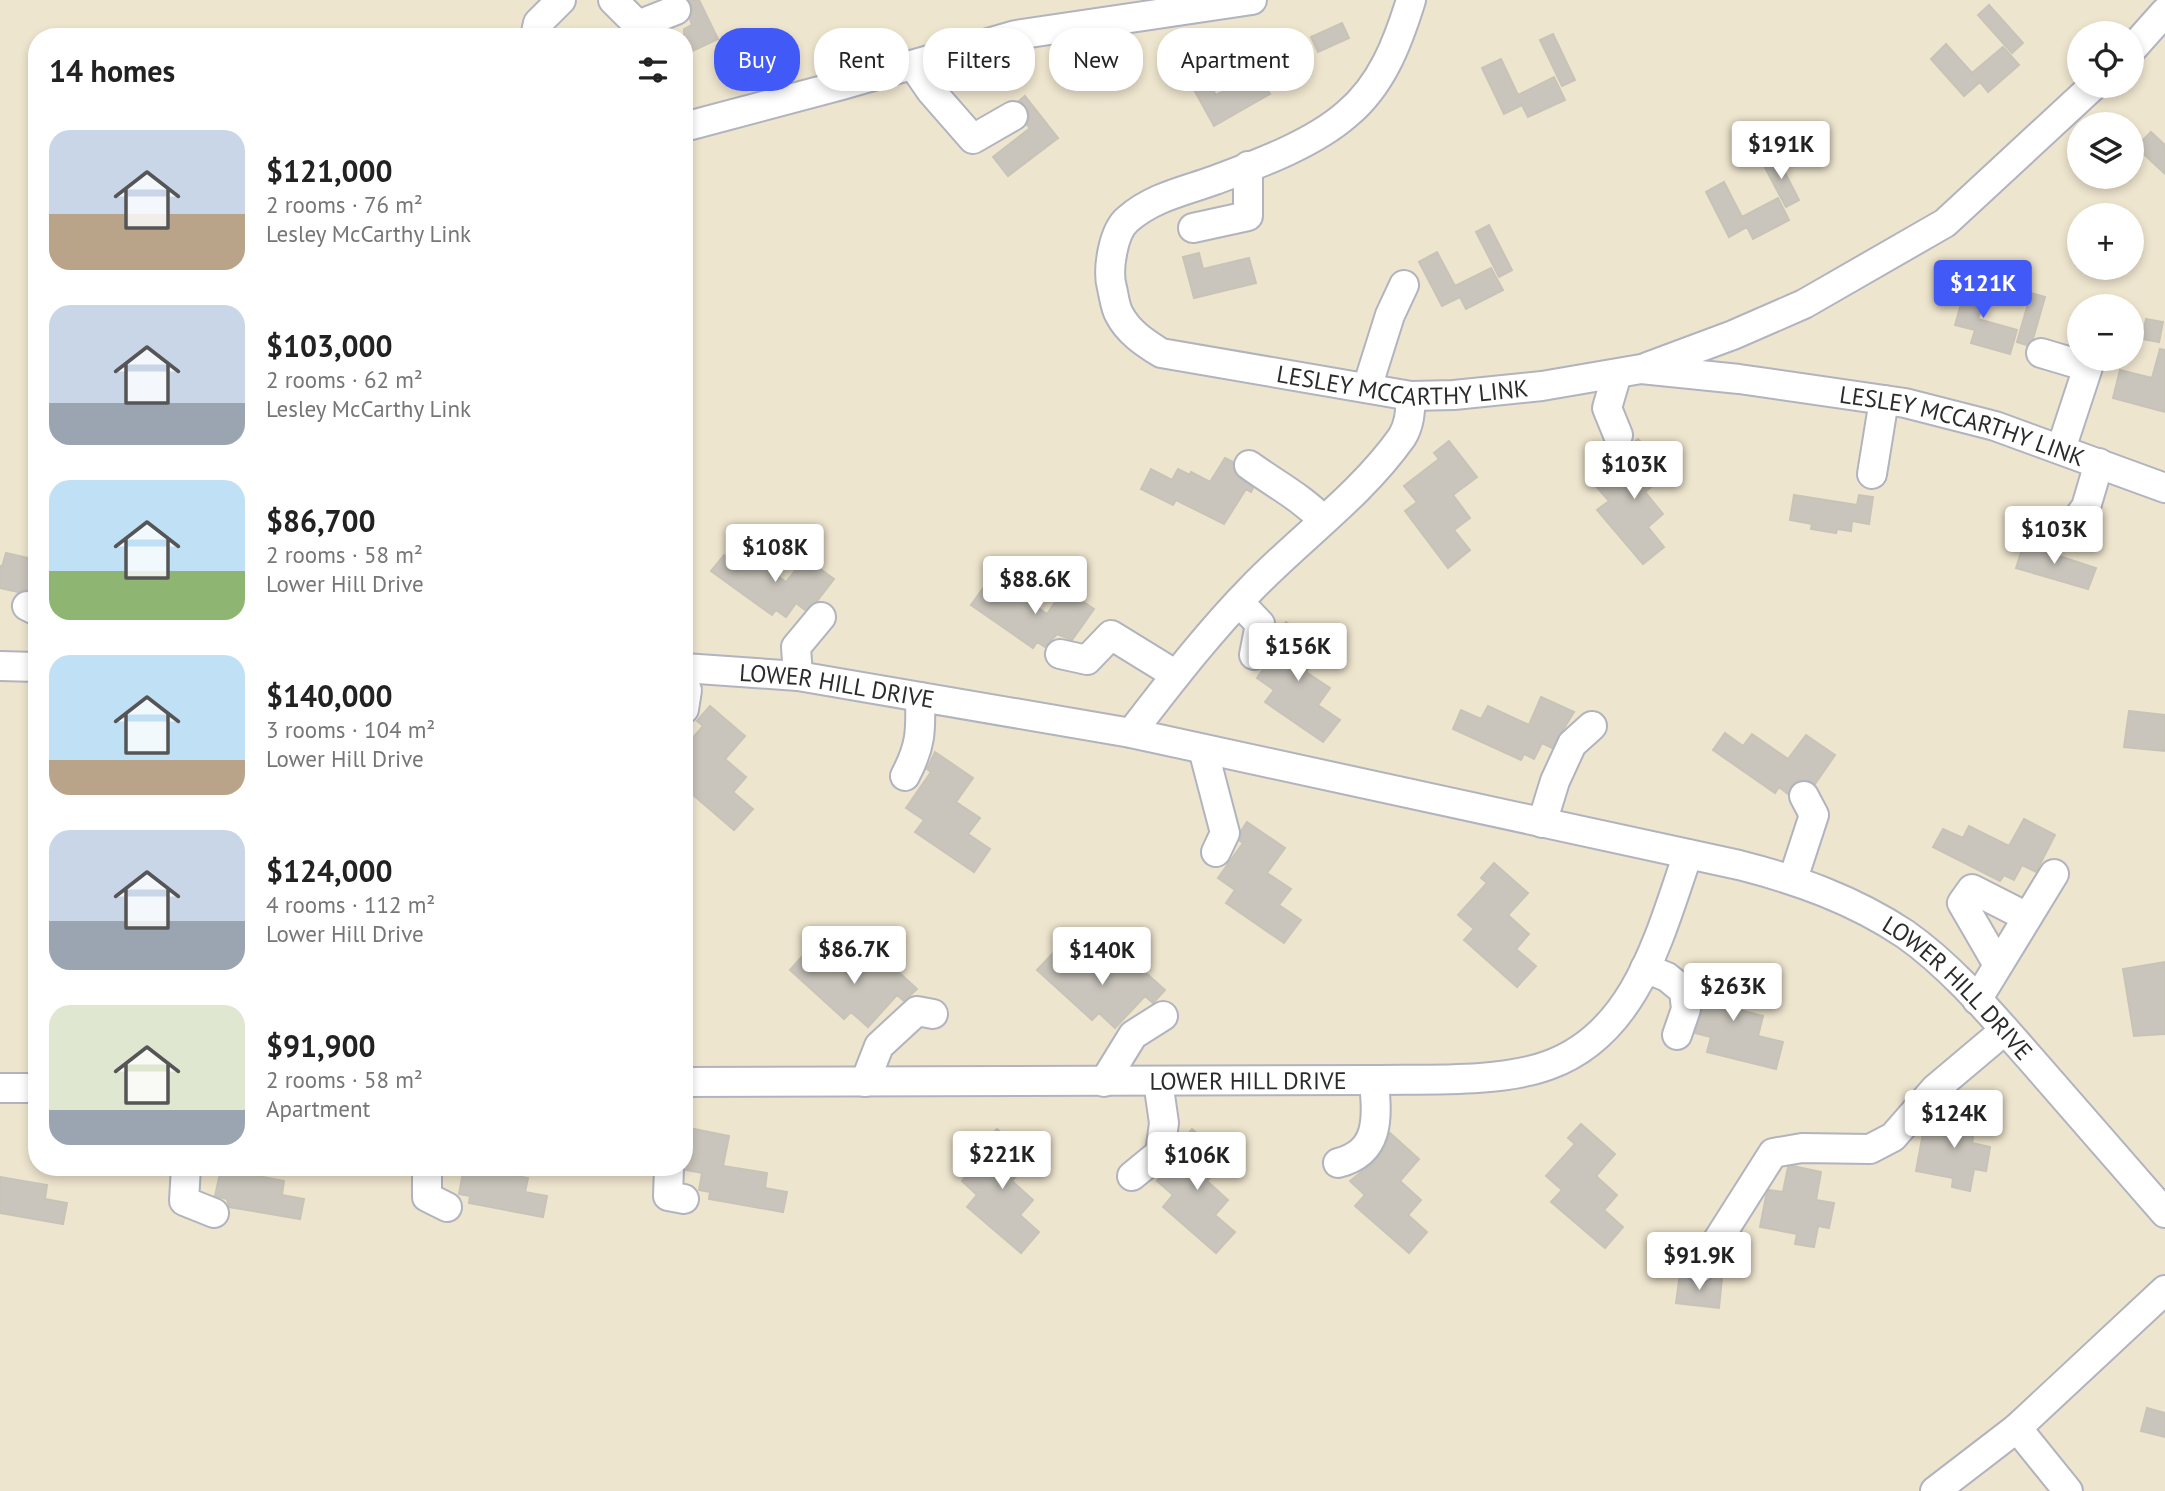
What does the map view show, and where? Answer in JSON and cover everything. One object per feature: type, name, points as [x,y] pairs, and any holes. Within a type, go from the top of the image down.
[{"type":"street","points":[[537,28],[538,23],[561,0]]},
{"type":"street","points":[[613,0],[638,25],[676,10]]},
{"type":"street","points":[[693,125],[1016,35],[1252,0]]},
{"type":"street","name":"LESLEY MCCARTHY LINK","points":[[1411,0],[1388,62],[1370,92],[1348,114],[1317,137],[1215,180],[1161,198],[1126,220],[1113,247],[1109,279],[1119,314],[1140,341],[1161,353],[1411,396],[1454,395],[1542,386],[1629,372],[1739,379],[1884,400],[1995,426],[2165,488]]},
{"type":"street","points":[[2144,36],[2165,12]]},
{"type":"street","points":[[913,65],[974,139],[1013,116]]},
{"type":"street","points":[[1618,435],[1608,408],[1629,372],[1733,335],[1804,304],[1945,223],[2080,98]]},
{"type":"street","points":[[1193,228],[1248,216],[1248,166]]},
{"type":"street","points":[[1367,388],[1390,315],[1404,285]]},
{"type":"street","points":[[2040,354],[2088,367],[2060,449]]},
{"type":"street","points":[[1131,733],[1176,675],[1239,602],[1377,468],[1404,434],[1410,417],[1411,396]]},
{"type":"street","points":[[1872,474],[1884,400]]},
{"type":"street","points":[[2049,533],[2070,529],[2086,507],[2099,463]]},
{"type":"street","points":[[1249,465],[1276,485],[1305,501],[1323,520]]},
{"type":"street","points":[[1239,602],[1260,624],[1254,655]]},
{"type":"street","points":[[798,676],[796,647],[821,617]]},
{"type":"street","points":[[1060,654],[1087,660],[1111,635],[1176,675]]},
{"type":"street","points":[[0,666],[28,667]]},
{"type":"street","name":"LOWER HILL DRIVE","points":[[693,669],[798,676],[1131,733],[1793,879],[1864,910],[1907,936],[1977,1000],[2005,1030],[2165,1213]]},
{"type":"street","points":[[905,776],[918,752],[920,697]]},
{"type":"street","points":[[1542,823],[1555,781],[1572,744],[1592,726]]},
{"type":"street","points":[[1203,749],[1225,833],[1216,852]]},
{"type":"street","points":[[1793,879],[1814,815],[1804,796]]},
{"type":"street","name":"LOWER HILL DRIVE","points":[[693,1082],[1374,1080],[1473,1078],[1548,1066],[1575,1053],[1600,1034],[1621,1011],[1655,948],[1688,855]]},
{"type":"street","points":[[1977,1000],[2054,874]]},
{"type":"street","points":[[1998,965],[1962,903],[1972,889],[2027,917]]},
{"type":"street","points":[[1645,968],[1667,977],[1684,991],[1686,1009],[1677,1035]]},
{"type":"street","points":[[865,1082],[879,1046],[917,1011],[933,1014]]},
{"type":"street","points":[[1104,1082],[1133,1035],[1163,1016]]},
{"type":"street","points":[[1700,1268],[1773,1153],[1802,1148],[1870,1149],[1893,1137],[1935,1089],[2005,1030]]},
{"type":"street","points":[[1338,1163],[1361,1154],[1374,1131],[1374,1080]]},
{"type":"street","points":[[1132,1176],[1160,1153],[1164,1123],[1158,1081]]},
{"type":"street","points":[[0,1088],[28,1088]]},
{"type":"street","points":[[185,1176],[184,1201],[214,1213]]},
{"type":"street","points":[[427,1176],[427,1197],[447,1207]]},
{"type":"street","points":[[669,1176],[668,1196],[684,1199]]},
{"type":"street","points":[[1935,1491],[2017,1429],[2165,1290]]},
{"type":"street","points":[[2017,1429],[2068,1491]]},
{"type":"shaded area","points":[[0,0],[2165,0],[2165,1491],[0,1491]]},
{"type":"building","points":[[689,0],[699,0],[714,31],[714,41],[693,51],[693,28],[686,28],[692,25]]},
{"type":"building","points":[[1989,5],[2023,43],[2012,53],[1978,15]]},
{"type":"building","points":[[1342,23],[1349,38],[1318,52],[1314,36]]},
{"type":"building","points":[[1553,34],[1575,80],[1562,86],[1540,40]]},
{"type":"building","points":[[1946,44],[1972,73],[2003,47],[2019,65],[1988,92],[1980,82],[1964,96],[1931,59]]},
{"type":"building","points":[[1501,59],[1518,95],[1554,77],[1565,100],[1528,117],[1522,105],[1504,114],[1482,68]]},
{"type":"building","points":[[1195,91],[1214,91],[1216,95],[1223,91],[1268,91],[1270,94],[1214,126]]},
{"type":"building","points":[[1025,96],[1058,138],[1008,176],[993,157],[1030,128],[1027,125],[1030,117],[1028,108],[1019,101]]},
{"type":"building","points":[[2151,132],[2165,145],[2165,174],[2144,154],[2144,139]]},
{"type":"building","points":[[1776,155],[1799,200],[1786,207],[1762,162]]},
{"type":"building","points":[[1724,182],[1742,217],[1778,198],[1789,220],[1753,239],[1747,227],[1729,237],[1706,192]]},
{"type":"building","points":[[1489,225],[1512,270],[1499,277],[1476,232]]},
{"type":"building","points":[[1437,252],[1455,286],[1491,268],[1503,290],[1466,309],[1460,297],[1442,306],[1419,262]]},
{"type":"building","points":[[1199,253],[1203,269],[1249,258],[1256,283],[1194,298],[1183,257]]},
{"type":"building","points":[[1969,276],[1989,282],[1978,319],[2017,330],[2010,354],[1971,343],[1975,330],[1955,325]]},
{"type":"building","points":[[2031,293],[2045,297],[2033,339],[2027,345],[2017,342]]},
{"type":"building","points":[[2146,319],[2163,322],[2159,342],[2144,339]]},
{"type":"building","points":[[2160,349],[2165,350],[2165,412],[2113,398],[2120,371],[2152,378]]},
{"type":"building","points":[[1638,439],[1668,473],[1645,492],[1663,514],[1648,527],[1664,547],[1643,564],[1597,510],[1609,501],[1595,485],[1629,457],[1624,451]]},
{"type":"building","points":[[1449,441],[1477,477],[1453,495],[1470,518],[1454,530],[1470,550],[1448,568],[1405,511],[1417,502],[1404,486],[1439,459],[1434,453]]},
{"type":"building","points":[[1225,458],[1233,462],[1234,471],[1239,478],[1253,488],[1251,492],[1246,489],[1224,524],[1176,500],[1173,505],[1141,489],[1151,469],[1172,480],[1178,469],[1190,475],[1191,472],[1210,482]]},
{"type":"building","points":[[1794,495],[1857,505],[1859,495],[1873,497],[1869,524],[1852,521],[1851,531],[1837,529],[1836,533],[1811,529],[1812,524],[1790,520]]},
{"type":"building","points":[[2026,537],[2034,540],[2039,546],[2038,549],[2096,568],[2088,589],[2016,568]]},
{"type":"building","points":[[6,553],[28,558],[28,589],[18,592],[0,588],[0,566],[2,567]]},
{"type":"building","points":[[724,555],[742,568],[750,556],[786,582],[805,558],[834,579],[817,601],[805,610],[796,603],[786,617],[776,610],[772,615],[711,571]]},
{"type":"building","points":[[984,587],[1002,600],[1010,588],[1047,614],[1064,589],[1094,609],[1072,640],[1057,634],[1045,647],[1037,642],[1033,648],[971,605]]},
{"type":"building","points":[[1286,622],[1324,648],[1306,672],[1330,688],[1318,705],[1340,720],[1323,742],[1265,702],[1274,690],[1257,678],[1282,642],[1275,638]]},
{"type":"building","points":[[1541,697],[1574,712],[1552,748],[1542,743],[1534,759],[1524,754],[1521,760],[1453,729],[1461,710],[1481,719],[1488,706],[1529,725]]},
{"type":"building","points":[[710,706],[745,736],[725,759],[746,777],[733,792],[753,809],[734,830],[693,795],[693,738],[703,726],[697,721]]},
{"type":"building","points":[[2129,711],[2165,715],[2165,751],[2124,747]]},
{"type":"building","points":[[1725,733],[1743,746],[1752,734],[1788,759],[1806,735],[1835,755],[1815,784],[1798,780],[1790,787],[1788,794],[1779,787],[1775,793],[1713,750]]},
{"type":"building","points":[[935,752],[973,778],[956,802],[980,818],[968,834],[990,849],[974,872],[915,832],[924,820],[906,808],[931,772],[927,769]]},
{"type":"building","points":[[2024,819],[2055,835],[2036,872],[2022,865],[2014,880],[2004,875],[2000,881],[1933,847],[1943,829],[1963,838],[1969,826],[2009,846]]},
{"type":"building","points":[[1247,822],[1285,848],[1267,873],[1291,889],[1279,905],[1301,920],[1284,943],[1226,903],[1235,890],[1218,878],[1243,843],[1240,841],[1241,831]]},
{"type":"building","points":[[1494,863],[1528,893],[1508,915],[1529,934],[1516,949],[1536,966],[1517,987],[1464,940],[1474,929],[1458,915],[1487,883],[1481,878]]},
{"type":"building","points":[[808,950],[829,969],[838,958],[858,976],[879,954],[917,989],[904,1001],[897,995],[868,1027],[851,1012],[844,1019],[790,970]]},
{"type":"building","points":[[1056,950],[1076,969],[1086,959],[1106,977],[1126,955],[1165,990],[1153,1003],[1145,996],[1115,1028],[1099,1013],[1092,1020],[1037,970]]},
{"type":"building","points":[[2165,962],[2165,1034],[2134,1036],[2123,969]]},
{"type":"building","points":[[1699,969],[1743,981],[1736,1009],[1763,1016],[1758,1036],[1783,1042],[1776,1069],[1707,1052],[1711,1037],[1695,1033],[1703,1008],[1702,990],[1696,980]]},
{"type":"building","points":[[1944,1109],[1977,1115],[1972,1143],[1990,1147],[1986,1171],[1974,1169],[1970,1191],[1952,1187],[1953,1178],[1916,1171],[1923,1133],[1939,1136]]},
{"type":"building","points":[[1581,1124],[1615,1154],[1596,1176],[1617,1195],[1604,1210],[1623,1227],[1605,1248],[1551,1202],[1562,1190],[1546,1176],[1575,1144],[1568,1138]]},
{"type":"building","points":[[694,1129],[729,1136],[723,1166],[767,1173],[765,1188],[787,1192],[783,1212],[709,1199],[710,1192],[699,1190],[702,1173],[693,1171]]},
{"type":"building","points":[[997,1129],[1031,1159],[1012,1181],[1033,1200],[1020,1215],[1039,1232],[1021,1253],[967,1207],[977,1195],[962,1181],[990,1149],[984,1143]]},
{"type":"building","points":[[1192,1129],[1227,1159],[1207,1181],[1228,1200],[1215,1215],[1235,1232],[1216,1253],[1163,1207],[1173,1195],[1157,1181],[1186,1149],[1180,1144]]},
{"type":"building","points":[[1390,1133],[1419,1159],[1400,1181],[1421,1200],[1408,1215],[1427,1232],[1409,1253],[1355,1206],[1365,1195],[1350,1181],[1375,1161]]},
{"type":"building","points":[[1788,1167],[1821,1172],[1816,1200],[1834,1203],[1829,1228],[1818,1226],[1814,1247],[1795,1244],[1797,1234],[1760,1227],[1769,1190],[1783,1192]]},
{"type":"building","points":[[219,1176],[258,1176],[284,1181],[282,1195],[304,1199],[300,1219],[229,1207],[227,1199],[215,1196]]},
{"type":"building","points":[[462,1176],[516,1176],[528,1178],[525,1192],[547,1196],[543,1217],[469,1203],[470,1196],[459,1194]]},
{"type":"building","points":[[0,1177],[47,1185],[45,1199],[67,1203],[63,1224],[0,1213]]},
{"type":"building","points":[[1680,1273],[1685,1273],[1691,1282],[1699,1284],[1707,1283],[1714,1277],[1722,1278],[1719,1308],[1676,1303]]},
{"type":"building","points":[[2147,1408],[2165,1413],[2165,1437],[2141,1431]]}]
